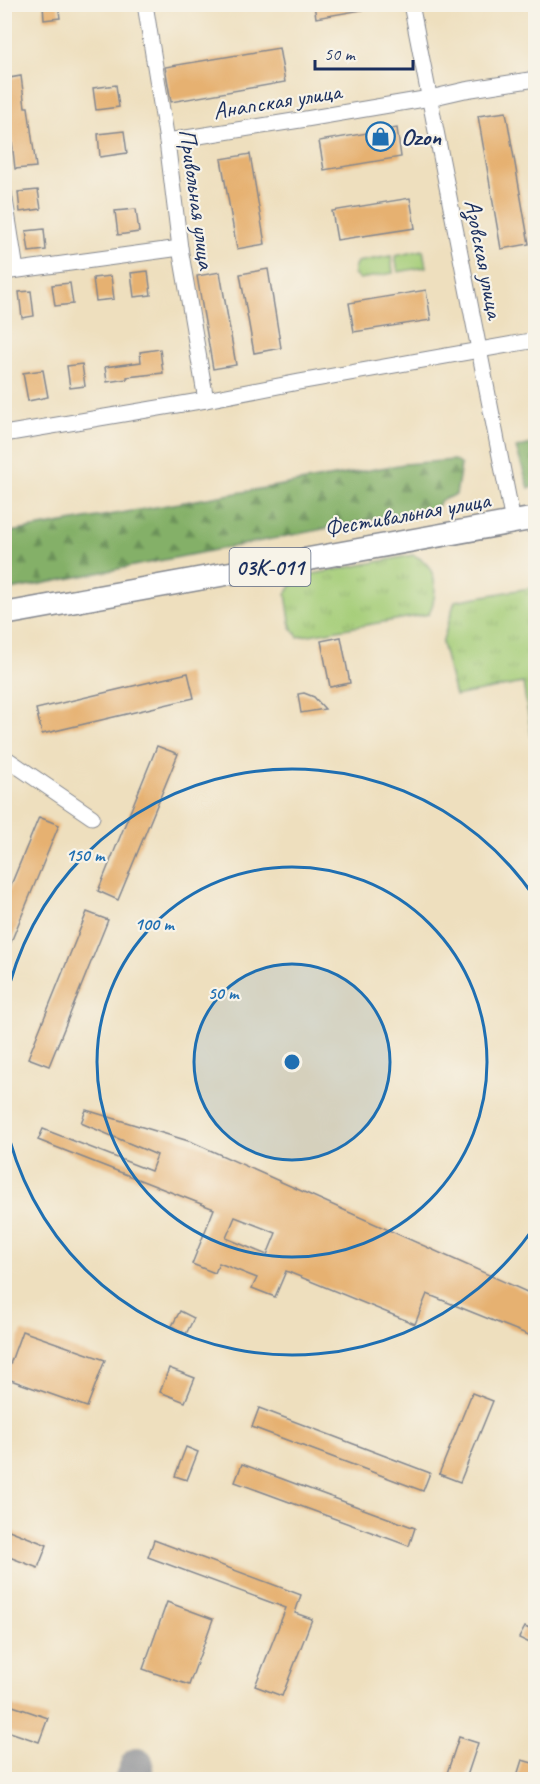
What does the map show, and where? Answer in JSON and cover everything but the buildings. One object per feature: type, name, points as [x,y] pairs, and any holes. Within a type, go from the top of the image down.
[{"type":"main road","name":"Фестивальная улица","points":[[4,614],[536,518]]},
{"type":"street","name":"Привольная улица","points":[[145,4],[167,141],[180,248],[206,400]]},
{"type":"street","name":"Азовская улица","points":[[411,4],[513,522]]},
{"type":"street","name":"Анапская улица","points":[[167,141],[536,79]]},
{"type":"street","points":[[4,193],[10,271],[180,248]]},
{"type":"street","points":[[4,434],[536,340]]},
{"type":"street","points":[[4,758],[92,817]]},
{"type":"green space","points":[[423,250],[426,267],[398,272],[395,256]]},
{"type":"green space","points":[[391,256],[393,273],[360,279],[354,274],[357,262]]},
{"type":"green space","points":[[535,443],[535,486],[529,488],[516,448]]},
{"type":"green space","points":[[454,460],[461,465],[456,495],[441,500],[435,512],[385,517],[5,591],[5,533],[404,464]]},
{"type":"green space","points":[[413,555],[427,565],[432,572],[435,588],[429,614],[298,637],[291,627],[286,594],[291,586],[303,576]]},
{"type":"green space","points":[[536,587],[535,758],[523,683],[455,696],[442,643],[455,601]]},
{"type":"taxiway","points":[[131,1780],[137,1765]]},
{"type":"place","name":"Ozon","points":[[380,137]]}]
